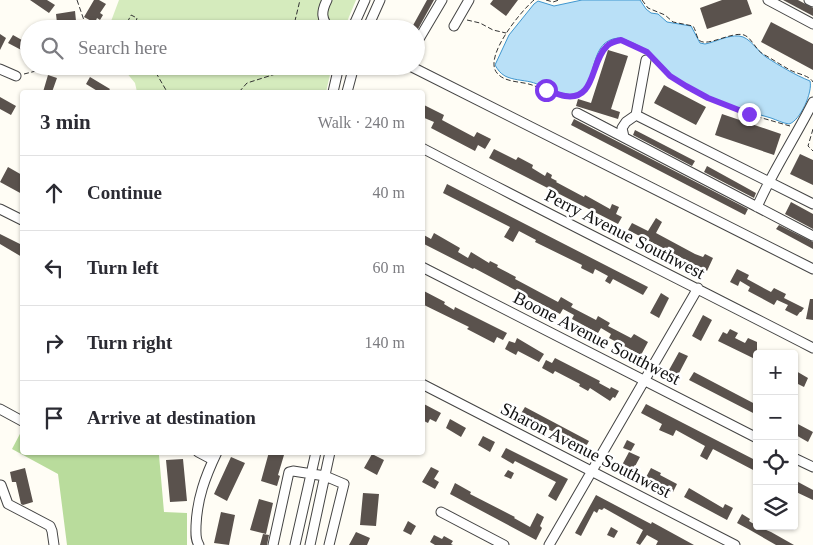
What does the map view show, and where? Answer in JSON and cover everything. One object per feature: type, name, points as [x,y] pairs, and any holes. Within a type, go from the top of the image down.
[{"type":"street","points":[[323,20],[322,14],[327,0]]},
{"type":"street","points":[[356,20],[365,0]]},
{"type":"street","points":[[371,20],[380,0]]},
{"type":"street","points":[[425,29],[442,0]]},
{"type":"street","points":[[454,26],[468,0]]},
{"type":"street","points":[[768,0],[813,24]]},
{"type":"street","points":[[809,0],[813,2]]},
{"type":"street","points":[[624,137],[622,128],[626,122],[636,115],[649,57]]},
{"type":"street","points":[[0,69],[16,76]]},
{"type":"street","points":[[425,74],[813,269]]},
{"type":"street","points":[[333,90],[337,75]]},
{"type":"street","points":[[348,90],[352,75]]},
{"type":"street","points":[[757,207],[768,183],[813,102]]},
{"type":"street","points":[[577,113],[813,236]]},
{"type":"street","points":[[636,115],[813,204]]},
{"type":"street","name":"Perry Avenue Southwest","points":[[425,150],[813,348]]},
{"type":"street","points":[[0,209],[20,219]]},
{"type":"street","name":"Boone Avenue Southwest","points":[[425,269],[753,436]]},
{"type":"street","points":[[548,545],[698,288]]},
{"type":"street","name":"Sharon Avenue Southwest","points":[[425,386],[735,545]]},
{"type":"street","points":[[0,409],[20,420]]},
{"type":"street","points":[[295,545],[315,455]]},
{"type":"street","points":[[310,545],[329,455]]},
{"type":"street","points":[[197,543],[198,505],[205,477],[215,456]]},
{"type":"street","points":[[798,460],[813,467]]},
{"type":"street","points":[[273,545],[289,472],[325,476],[344,484],[329,545]]},
{"type":"street","points":[[1,485],[8,504],[50,526],[54,545]]},
{"type":"street","points":[[441,512],[504,545]]},
{"type":"path","points":[[77,0],[84,20]]},
{"type":"path","points":[[295,20],[300,0]]},
{"type":"path","points":[[534,0],[506,33],[493,62],[496,72],[504,79],[526,83],[565,96],[577,96],[584,93],[588,87],[601,54],[607,46],[621,40],[649,57],[670,76],[708,98],[741,112],[787,126],[794,124]]},
{"type":"path","points":[[546,0],[553,2],[559,0]]},
{"type":"path","points":[[642,0],[648,8],[665,15],[673,22],[693,26],[699,40],[703,42],[709,42],[733,34],[744,35],[749,38],[760,52],[792,71],[810,78],[813,82]]},
{"type":"path","points":[[128,20],[131,15],[137,18],[136,20]]},
{"type":"path","points":[[459,17],[469,22],[506,33]]},
{"type":"path","points":[[313,20],[323,20]]},
{"type":"path","points":[[16,76],[20,75]]},
{"type":"path","points":[[157,75],[166,90]]},
{"type":"path","points":[[241,90],[247,83],[274,75]]},
{"type":"path","points":[[813,129],[808,146],[813,151]]},
{"type":"green space","points":[[119,0],[356,0],[348,20],[112,20]]},
{"type":"green space","points":[[128,75],[330,75],[326,90],[137,90],[135,83]]},
{"type":"green space","points":[[20,434],[20,453],[12,449]]},
{"type":"green space","points":[[23,455],[159,455],[164,512],[187,513],[187,545],[67,545],[58,474]]},
{"type":"water","points":[[582,0],[640,0],[646,9],[651,13],[658,14],[667,22],[691,26],[700,43],[705,44],[730,37],[743,37],[766,57],[810,81],[810,92],[805,106],[797,118],[789,124],[732,105],[706,95],[682,82],[665,70],[640,46],[620,38],[609,41],[602,46],[586,86],[581,92],[576,94],[570,95],[556,92],[531,82],[505,76],[499,71],[495,65],[509,35],[534,4],[538,1],[554,6]]},
{"type":"building","points":[[30,0],[47,0],[55,5],[49,13]]},
{"type":"building","points":[[94,0],[99,0],[106,4],[100,13],[103,15],[100,20],[97,18],[96,20],[90,20],[84,17]]},
{"type":"building","points":[[427,0],[434,0],[423,20],[416,20]]},
{"type":"building","points":[[493,0],[518,0],[506,16],[490,4]]},
{"type":"building","points":[[722,0],[747,0],[752,14],[707,29],[700,8]]},
{"type":"building","points":[[783,0],[798,0],[813,8],[813,16]]},
{"type":"building","points":[[75,11],[76,20],[57,20],[56,14]]},
{"type":"building","points":[[771,22],[813,44],[813,70],[761,42]]},
{"type":"building","points":[[0,34],[6,38],[0,50]]},
{"type":"building","points":[[13,35],[20,39],[20,49],[8,43]]},
{"type":"building","points":[[608,50],[628,56],[611,109],[620,112],[618,119],[576,106],[578,99],[591,103]]},
{"type":"building","points":[[48,75],[57,78],[53,90],[44,90]]},
{"type":"building","points":[[90,77],[110,89],[96,90],[86,84]]},
{"type":"building","points":[[664,85],[706,107],[696,125],[654,103]]},
{"type":"building","points":[[0,97],[16,106],[11,115],[0,109]]},
{"type":"building","points":[[425,106],[444,115],[442,120],[474,137],[477,132],[491,139],[485,149],[478,145],[475,151],[431,128],[434,122],[425,118]]},
{"type":"building","points":[[722,114],[781,134],[774,155],[715,135]]},
{"type":"building","points":[[574,119],[748,209],[745,215],[571,125]]},
{"type":"building","points":[[635,130],[695,161],[692,166],[633,135]]},
{"type":"building","points":[[494,149],[516,160],[518,157],[533,165],[532,168],[545,176],[547,172],[552,175],[551,178],[556,182],[584,197],[585,195],[610,209],[612,204],[619,207],[616,214],[622,217],[618,224],[489,158]]},
{"type":"building","points":[[800,154],[813,160],[813,185],[790,174]]},
{"type":"building","points":[[707,166],[756,193],[754,198],[704,172]]},
{"type":"building","points":[[8,167],[20,174],[20,193],[0,182]]},
{"type":"building","points":[[447,184],[648,287],[643,295],[613,279],[610,284],[605,281],[608,276],[595,269],[593,274],[581,268],[582,265],[535,242],[536,240],[519,231],[513,242],[504,237],[510,227],[443,193]]},
{"type":"building","points":[[791,202],[813,214],[813,229],[785,214]]},
{"type":"building","points":[[656,218],[662,222],[656,233],[695,254],[703,257],[705,254],[713,258],[707,271],[628,230],[632,223],[648,231]]},
{"type":"building","points":[[779,225],[813,242],[813,249],[776,229]]},
{"type":"building","points":[[434,233],[460,248],[458,252],[468,258],[471,252],[489,263],[490,261],[498,265],[497,267],[516,277],[515,279],[558,302],[561,297],[573,304],[571,307],[596,320],[598,316],[610,323],[608,326],[631,338],[634,334],[648,342],[641,355],[609,338],[611,334],[601,328],[598,333],[572,319],[574,315],[563,309],[560,314],[474,268],[425,245],[425,236],[431,239]]},
{"type":"building","points":[[0,234],[20,244],[20,256],[0,244]]},
{"type":"building","points":[[737,269],[749,275],[747,279],[771,292],[774,288],[786,294],[784,298],[804,308],[797,316],[785,310],[788,305],[777,300],[774,305],[748,291],[750,287],[740,281],[738,286],[730,282]]},
{"type":"building","points":[[425,292],[445,302],[444,304],[454,310],[455,307],[507,333],[503,340],[497,337],[494,343],[467,329],[469,327],[425,305]]},
{"type":"building","points":[[661,293],[669,298],[659,318],[650,313]]},
{"type":"building","points":[[810,299],[813,299],[813,320],[806,319]]},
{"type":"building","points":[[703,315],[712,320],[701,341],[692,336]]},
{"type":"building","points":[[730,329],[738,333],[735,338],[745,343],[748,338],[757,342],[757,350],[753,350],[753,358],[718,341],[723,332],[727,334]]},
{"type":"building","points":[[517,338],[544,354],[539,362],[518,351],[516,355],[505,349],[509,341],[515,343]]},
{"type":"building","points":[[679,352],[688,356],[678,375],[669,370]]},
{"type":"building","points":[[555,358],[600,381],[599,383],[610,389],[611,387],[619,391],[615,398],[613,397],[610,401],[590,388],[588,391],[579,386],[580,384],[555,371],[553,374],[542,368],[546,360],[552,363]]},
{"type":"building","points":[[694,372],[753,403],[753,413],[689,380]]},
{"type":"building","points":[[798,372],[808,378],[804,387],[798,384]]},
{"type":"building","points":[[646,404],[753,459],[753,470],[713,449],[707,460],[700,456],[705,446],[676,430],[673,436],[659,430],[662,424],[641,413]]},
{"type":"building","points":[[425,405],[441,413],[436,422],[430,419],[428,423],[425,422]]},
{"type":"building","points":[[525,407],[589,441],[585,448],[520,415]]},
{"type":"building","points":[[450,419],[466,428],[461,437],[446,428]]},
{"type":"building","points":[[798,424],[813,432],[808,442],[798,436]]},
{"type":"building","points":[[483,436],[495,442],[490,452],[478,445]]},
{"type":"building","points":[[627,440],[635,444],[631,451],[623,448]]},
{"type":"building","points":[[506,448],[568,479],[556,501],[548,496],[556,482],[515,461],[513,464],[501,457]]},
{"type":"building","points":[[629,452],[640,457],[633,470],[622,465]]},
{"type":"building","points":[[268,455],[284,455],[277,486],[261,481]]},
{"type":"building","points":[[371,455],[384,460],[377,475],[364,468]]},
{"type":"building","points":[[231,457],[245,463],[227,501],[214,494]]},
{"type":"building","points":[[183,459],[187,501],[170,502],[166,460]]},
{"type":"building","points":[[431,467],[439,471],[434,479],[439,482],[435,489],[422,482]]},
{"type":"building","points":[[25,468],[33,502],[23,505],[21,504],[16,482],[12,482],[10,472]]},
{"type":"building","points":[[651,468],[677,484],[673,492],[656,482],[655,484],[645,479]]},
{"type":"building","points":[[508,470],[514,473],[511,479],[504,476]]},
{"type":"building","points":[[798,482],[813,490],[813,500],[798,493]]},
{"type":"building","points":[[455,483],[471,492],[470,494],[515,517],[530,527],[537,513],[544,517],[540,526],[542,528],[536,540],[450,494]]},
{"type":"building","points":[[689,488],[723,508],[725,504],[733,508],[727,520],[684,497]]},
{"type":"building","points":[[363,493],[379,494],[376,526],[360,525]]},
{"type":"building","points":[[596,495],[694,545],[656,545],[658,541],[647,535],[640,545],[636,543],[643,530],[604,508],[602,510],[599,509],[597,513],[594,511],[581,536],[575,533]]},
{"type":"building","points":[[259,499],[273,503],[266,534],[250,530]]},
{"type":"building","points":[[221,512],[235,515],[229,545],[214,543]]},
{"type":"building","points":[[742,514],[750,519],[749,521],[753,524],[753,530],[766,530],[794,545],[776,545],[737,523]]},
{"type":"building","points":[[408,521],[416,526],[411,535],[403,531]]},
{"type":"building","points":[[611,527],[618,531],[614,538],[607,535]]},
{"type":"building","points":[[356,532],[370,538],[367,545],[349,545]]},
{"type":"building","points":[[263,534],[269,535],[267,545],[260,545]]},
{"type":"building","points":[[434,535],[442,539],[444,536],[453,541],[451,544],[453,545],[435,545],[430,542]]},
{"type":"route","points":[[546,90],[565,96],[577,96],[584,93],[601,54],[607,46],[621,40],[647,52],[670,76],[686,86],[708,98],[749,114]]}]
